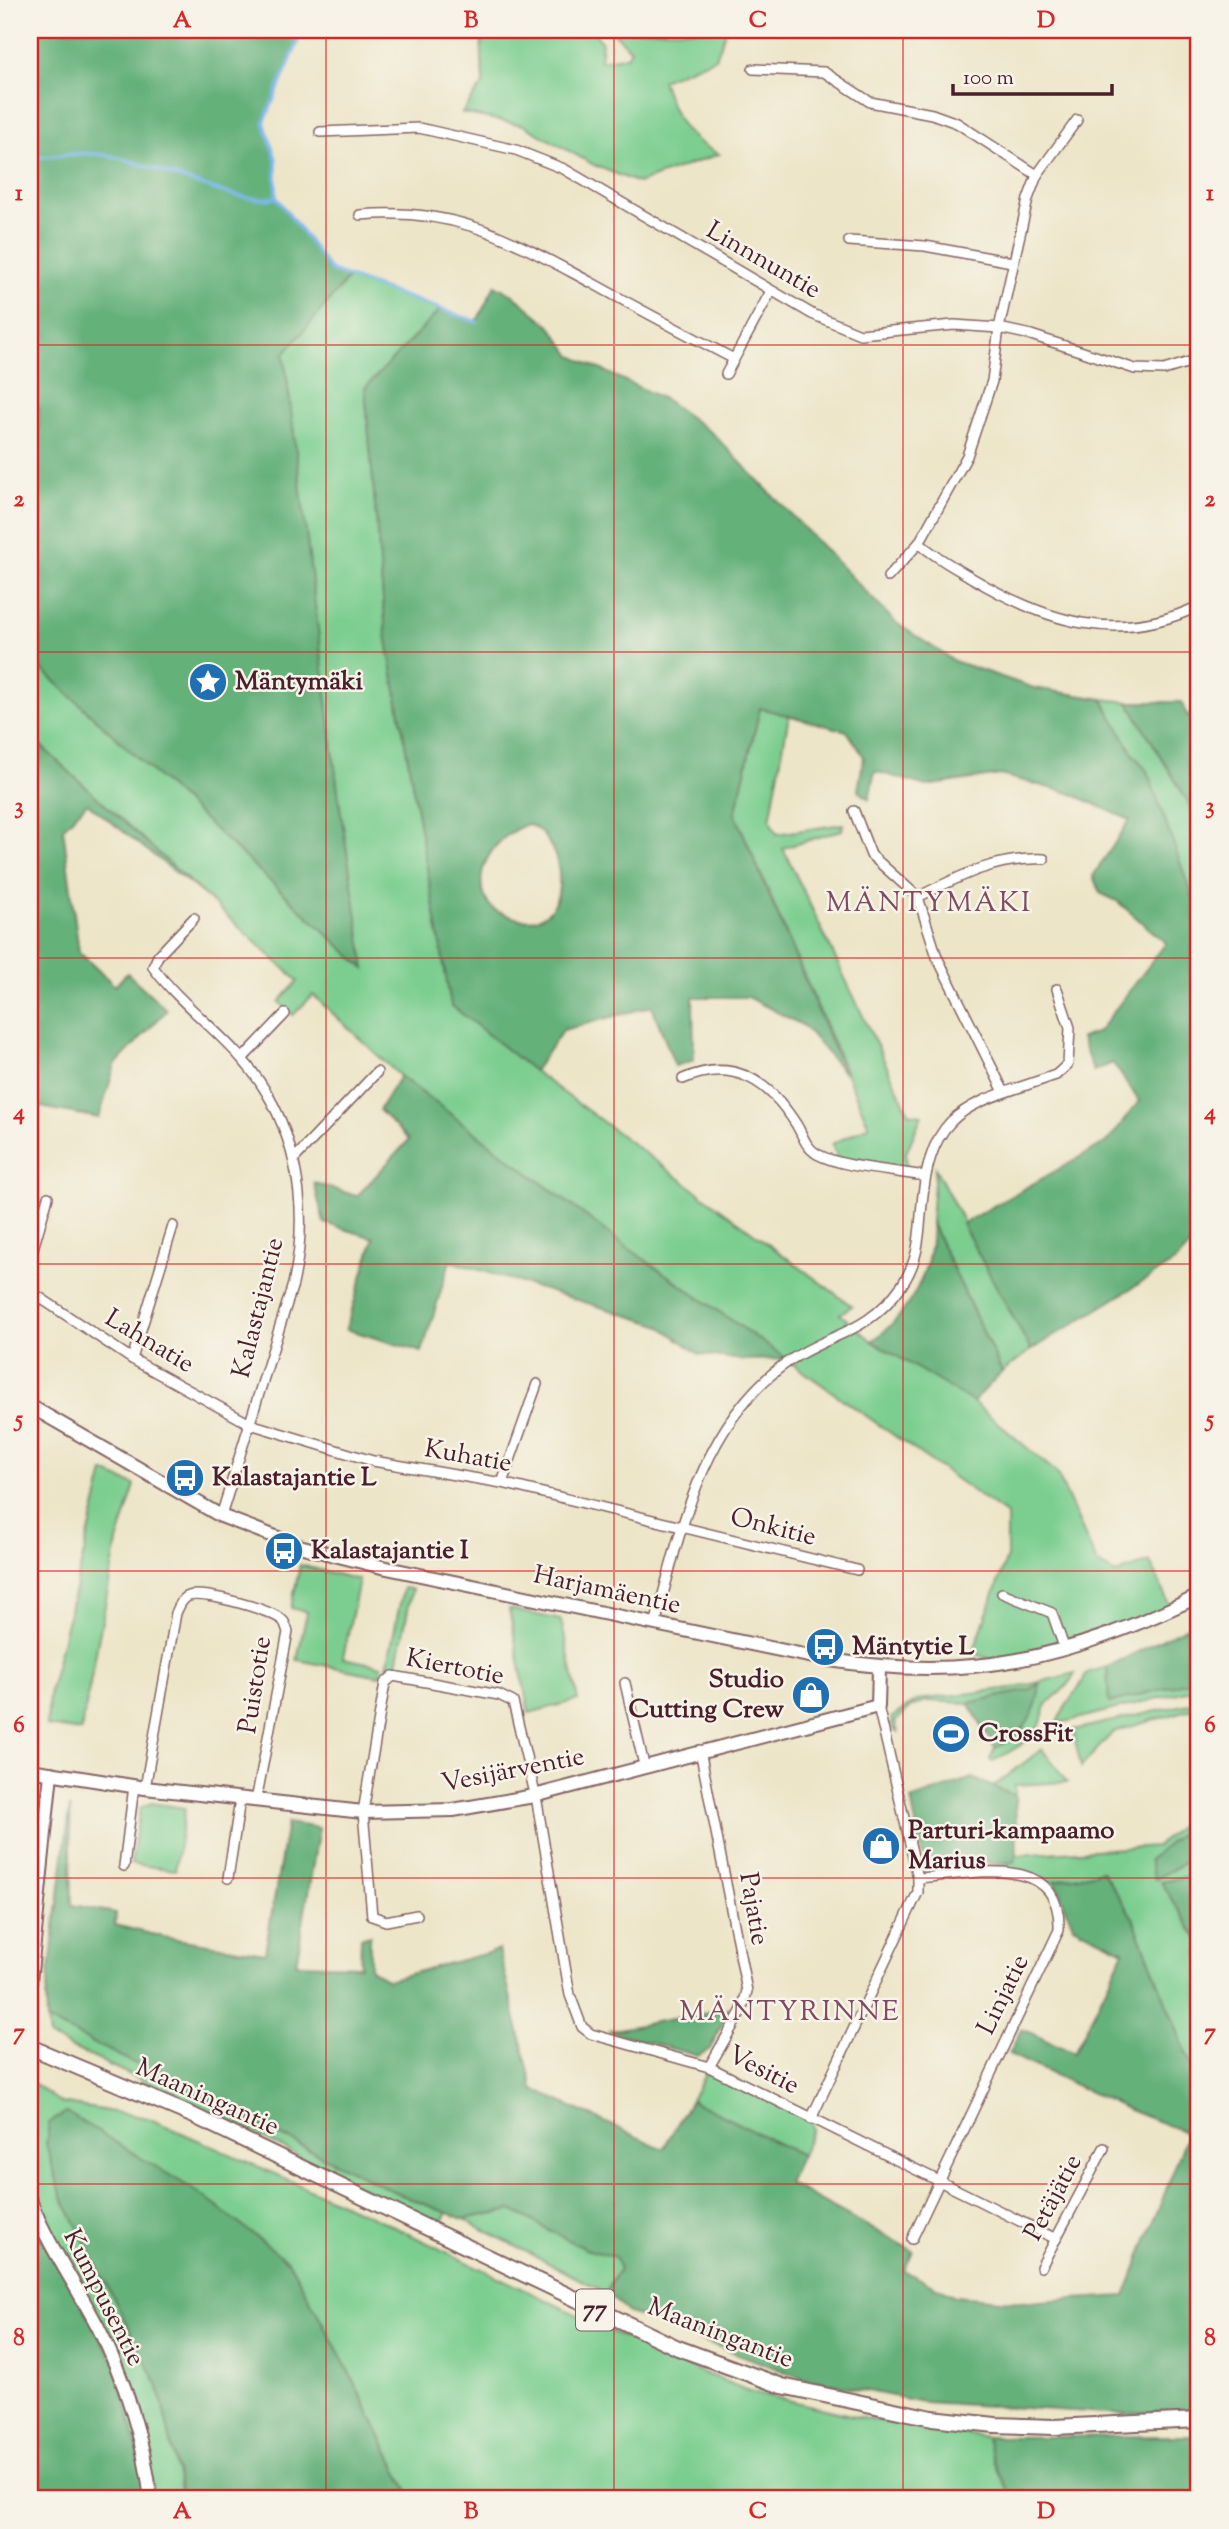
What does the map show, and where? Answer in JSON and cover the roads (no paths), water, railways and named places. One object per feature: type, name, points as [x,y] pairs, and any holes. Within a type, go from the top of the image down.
[{"type":"main road","name":"Maaningantie","points":[[30,2047],[194,2116],[666,2343],[782,2386],[932,2418],[995,2425],[1054,2427],[1199,2420]]},
{"type":"street","points":[[753,69],[824,72],[870,103],[932,114],[957,123],[1037,174]]},
{"type":"street","points":[[888,577],[919,542],[967,456],[992,381],[1012,262],[1037,174],[1077,120]]},
{"type":"street","name":"Linnnuntie","points":[[320,132],[419,128],[516,150],[564,169],[812,314],[860,334],[954,326],[999,328],[1031,335],[1135,369],[1164,370],[1199,359]]},
{"type":"street","points":[[360,215],[396,212],[428,216],[503,235],[734,359]]},
{"type":"street","points":[[849,241],[925,246],[1012,262]]},
{"type":"street","points":[[726,374],[771,291]]},
{"type":"street","points":[[919,542],[999,594],[1040,613],[1081,624],[1141,625],[1170,620],[1199,606]]},
{"type":"street","points":[[855,811],[871,855],[918,897],[937,957],[1004,1092]]},
{"type":"street","points":[[918,897],[982,866],[1012,859],[1044,859]]},
{"type":"street","name":"Kalastajantie","points":[[194,918],[158,956],[153,967],[242,1059],[272,1101],[294,1159],[302,1220],[299,1258],[221,1516]]},
{"type":"street","points":[[655,1625],[680,1527],[696,1483],[725,1430],[749,1398],[791,1360],[865,1325],[901,1286],[918,1252],[923,1176],[937,1137],[956,1114],[1004,1092],[1056,1075],[1070,1060],[1070,1028],[1057,989]]},
{"type":"street","points":[[242,1059],[285,1014]]},
{"type":"street","points":[[683,1079],[696,1073],[721,1070],[751,1078],[769,1088],[781,1102],[803,1139],[820,1156],[923,1176]]},
{"type":"street","points":[[294,1159],[377,1072]]},
{"type":"street","points":[[30,1259],[48,1197]]},
{"type":"street","points":[[132,1359],[173,1226]]},
{"type":"street","name":"Lahnatie","points":[[30,1291],[132,1359],[250,1424]]},
{"type":"street","points":[[502,1483],[537,1384]]},
{"type":"street","name":"Harjamäentie","points":[[30,1406],[221,1516],[299,1546],[370,1564],[655,1625],[879,1668],[946,1669],[998,1664],[1065,1650],[1152,1619],[1199,1596]]},
{"type":"street","name":"Kuhatie","points":[[250,1424],[373,1461],[502,1483],[680,1527]]},
{"type":"street","name":"Onkitie","points":[[680,1527],[857,1570]]},
{"type":"street","points":[[1002,1593],[1052,1613],[1065,1650]]},
{"type":"street","name":"Puistotie","points":[[139,1787],[176,1613],[190,1595],[205,1595],[265,1610],[285,1622],[288,1632],[256,1801]]},
{"type":"street","points":[[811,2119],[919,1892],[878,1706],[879,1668]]},
{"type":"street","name":"Kiertotie","points":[[363,1812],[385,1683],[393,1676],[499,1695],[513,1702],[534,1796]]},
{"type":"street","points":[[625,1683],[644,1765]]},
{"type":"street","name":"Vesijärventie","points":[[30,1770],[240,1800],[363,1812],[453,1810],[534,1796],[700,1750],[878,1706]]},
{"type":"street","name":"Pajatie","points":[[700,1750],[747,1991],[742,2010],[709,2067]]},
{"type":"street","points":[[30,1982],[51,1773]]},
{"type":"street","points":[[124,1866],[139,1787]]},
{"type":"street","name":"Vesitie","points":[[534,1796],[570,1995],[582,2027],[591,2034],[709,2067],[1056,2239]]},
{"type":"street","points":[[228,1878],[240,1800]]},
{"type":"street","points":[[363,1812],[372,1916],[386,1922],[417,1915]]},
{"type":"street","name":"Linjatie","points":[[912,2239],[1059,1930],[1059,1919],[1050,1892],[1023,1874],[980,1870],[918,1878]]},
{"type":"street","name":"Petäjätie","points":[[1041,2267],[1104,2148]]},
{"type":"street","name":"Kumpusentie","points":[[31,2204],[47,2242],[97,2326],[114,2362],[138,2437],[150,2499]]},
{"type":"waterway","points":[[303,30],[264,122],[276,160],[276,197],[331,271],[477,322]]},
{"type":"waterway","points":[[30,158],[77,154],[105,155],[240,196],[260,199],[276,197]]},
{"type":"place","name":"Mäntymäki","points":[[208,682]]},
{"type":"place","name":"Kalastajantie L","points":[[185,1478]]},
{"type":"place","name":"Kalastajantie I","points":[[284,1551]]},
{"type":"place","name":"Mäntytie L","points":[[825,1647]]},
{"type":"place","name":"Studio Cutting Crew","points":[[811,1695]]},
{"type":"place","name":"CrossFit","points":[[951,1734]]},
{"type":"place","name":"Parturi-kampaamo Marius","points":[[881,1846]]},
{"type":"district","name":"MÄNTYMÄKI","points":[[929,904]]},
{"type":"district","name":"MÄNTYRINNE","points":[[790,2013]]}]
